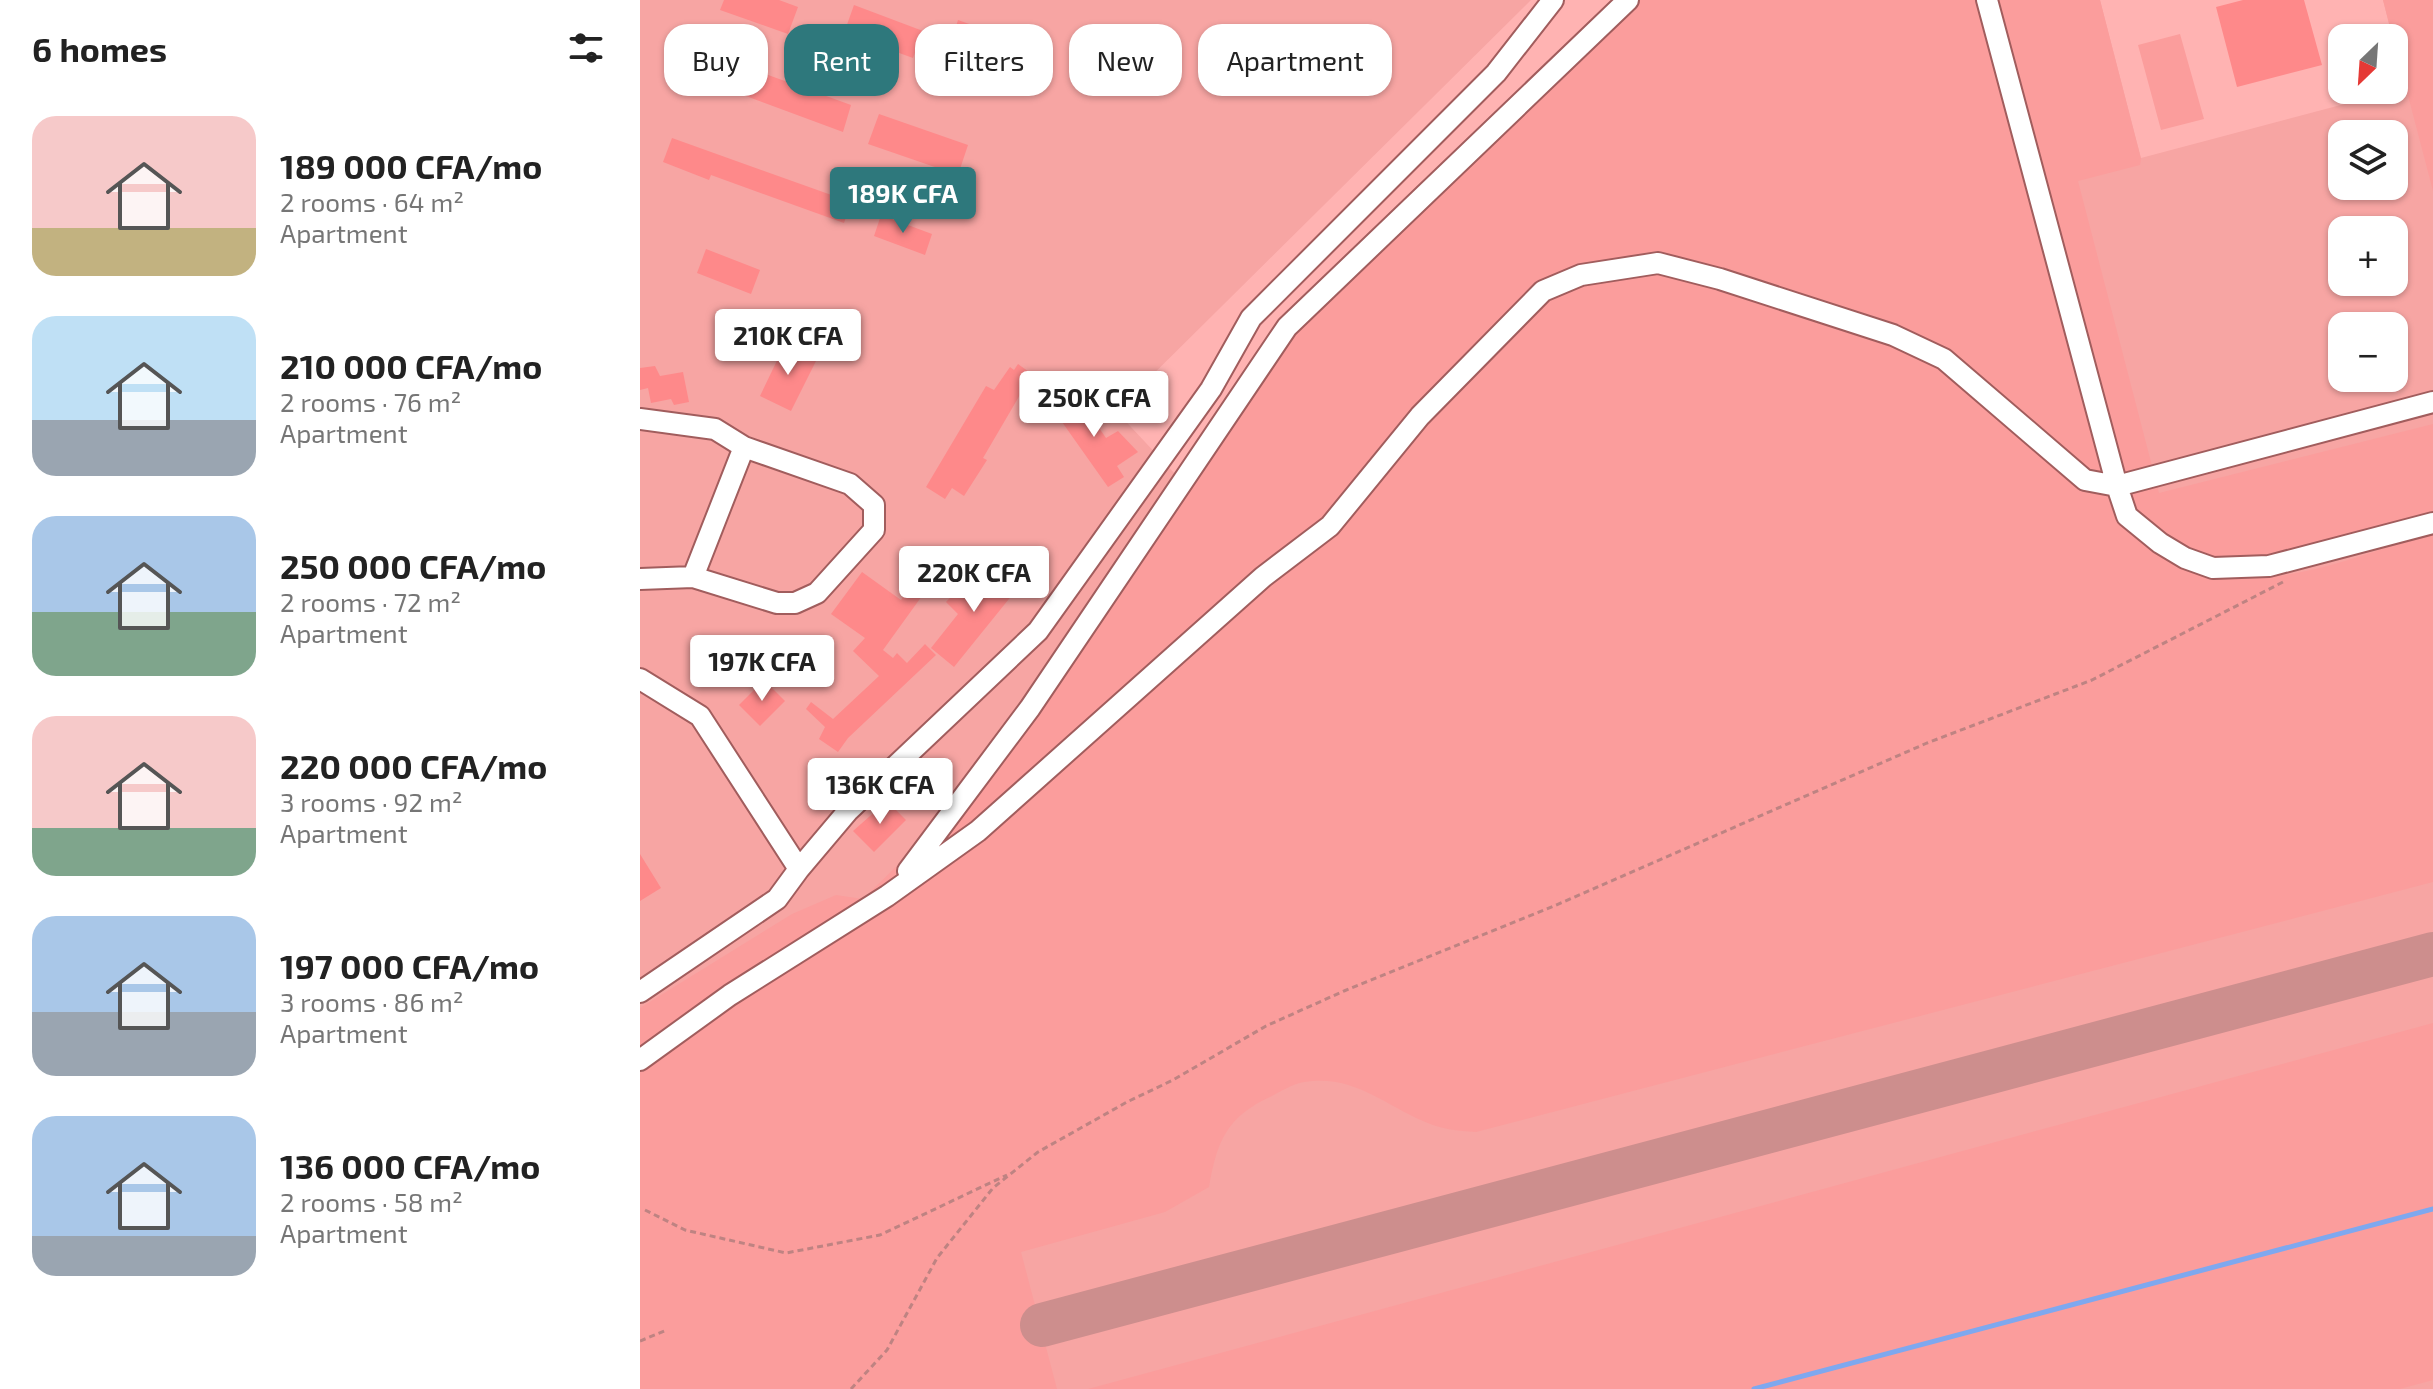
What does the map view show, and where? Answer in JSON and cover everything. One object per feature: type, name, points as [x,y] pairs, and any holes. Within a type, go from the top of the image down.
[{"type":"lane","points":[[640,992],[777,899],[848,811],[1038,631],[1211,389],[1251,318],[1496,73],[1553,0]]},
{"type":"lane","points":[[887,896],[930,846],[1030,708],[1287,327],[1628,0]]},
{"type":"lane","points":[[1987,0],[2127,516],[2160,543],[2185,558],[2213,568],[2269,566],[2433,523]]},
{"type":"lane","points":[[640,1060],[730,995],[887,896],[978,831],[1111,716],[1171,657],[1263,577],[1330,526],[1420,416],[1543,291],[1581,275],[1658,263],[1720,279],[1893,335],[1944,359],[2048,452],[2085,480],[2117,486],[2433,402]]},
{"type":"lane","points":[[640,419],[715,429],[744,447],[850,484],[874,505],[874,530],[817,593],[795,603],[777,603],[693,577],[640,579]]},
{"type":"lane","points":[[693,577],[744,447]]},
{"type":"lane","points":[[640,679],[700,716],[799,869]]},
{"type":"path","points":[[851,1389],[887,1350],[910,1302],[965,1218],[993,1188],[1038,1152],[1266,1026],[1384,973],[1554,906],[1927,743],[2092,680],[2283,582]]},
{"type":"path","points":[[645,1210],[685,1230],[786,1253],[880,1235],[1014,1172]]},
{"type":"path","points":[[640,1341],[667,1330]]},
{"type":"shaded area","points":[[640,0],[1531,0],[1116,411],[1175,474],[1271,330],[1619,0],[2100,0],[2141,158],[2345,104],[2408,104],[2408,24],[2389,24],[2383,0],[2433,0],[2433,1389],[640,1389]]},
{"type":"shaded area","points":[[1619,0],[2100,0],[2141,159],[2140,165],[2078,181],[2159,493],[2433,424],[2433,511],[2301,553],[2254,561],[2195,558],[2110,497],[2115,512],[2130,533],[2178,565],[2213,576],[2249,579],[2325,567],[2433,532],[2433,882],[1476,1132],[1429,1124],[1352,1086],[1321,1081],[1300,1083],[1255,1105],[1233,1122],[1220,1144],[1209,1187],[1165,1212],[1021,1252],[1057,1389],[640,1389],[640,1008],[792,914],[836,895],[863,899],[956,808],[1271,330]]},
{"type":"shaded area","points":[[2383,0],[2433,0],[2433,191],[2408,96],[2408,24],[2389,24]]},
{"type":"shaded area","points":[[2180,34],[2204,119],[2161,130],[2138,45]]},
{"type":"shaded area","points":[[2433,1023],[2433,1380],[2400,1389],[1088,1389]]},
{"type":"building","points":[[724,0],[779,0],[798,7],[792,24],[784,24],[784,33],[768,27],[768,24],[720,10]]},
{"type":"building","points":[[2243,0],[2304,0],[2322,65],[2237,87],[2216,7]]},
{"type":"building","points":[[854,5],[915,28],[913,58],[899,53],[899,24],[847,24]]},
{"type":"building","points":[[768,75],[784,81],[784,96],[826,96],[851,105],[843,132],[746,96],[768,96]]},
{"type":"building","points":[[879,114],[968,145],[958,175],[868,144]]},
{"type":"building","points":[[672,138],[851,202],[844,223],[711,175],[709,180],[663,162]]},
{"type":"building","points":[[881,215],[932,234],[925,255],[874,236]]},
{"type":"building","points":[[706,249],[760,270],[751,294],[697,273]]},
{"type":"building","points":[[785,344],[817,359],[791,411],[760,396]]},
{"type":"building","points":[[1018,364],[1032,374],[1031,380],[1038,385],[1028,399],[1021,393],[983,458],[987,460],[964,496],[952,488],[945,499],[926,487],[986,386],[994,390],[1010,367],[1014,370]]},
{"type":"building","points":[[655,366],[660,376],[683,372],[689,402],[674,405],[671,399],[651,403],[648,388],[640,390],[640,368]]},
{"type":"building","points":[[1073,390],[1106,438],[1118,431],[1138,452],[1117,466],[1124,477],[1108,487],[1050,405]]},
{"type":"building","points":[[933,555],[945,564],[883,650],[893,658],[897,653],[907,663],[925,644],[936,655],[848,738],[838,752],[819,739],[825,727],[806,709],[811,702],[833,719],[879,676],[853,651],[865,638],[831,614],[862,572],[901,600]]},
{"type":"building","points":[[998,565],[1021,584],[954,667],[931,648],[958,614],[946,602],[964,583],[975,593]]},
{"type":"building","points":[[764,680],[785,701],[760,726],[739,705]]},
{"type":"building","points":[[887,801],[906,820],[874,852],[853,831]]},
{"type":"building","points":[[640,854],[661,888],[640,901]]},
{"type":"waterway","points":[[1754,1389],[2433,1209]]},
{"type":"taxiway","points":[[1042,1325],[2433,954]]}]
